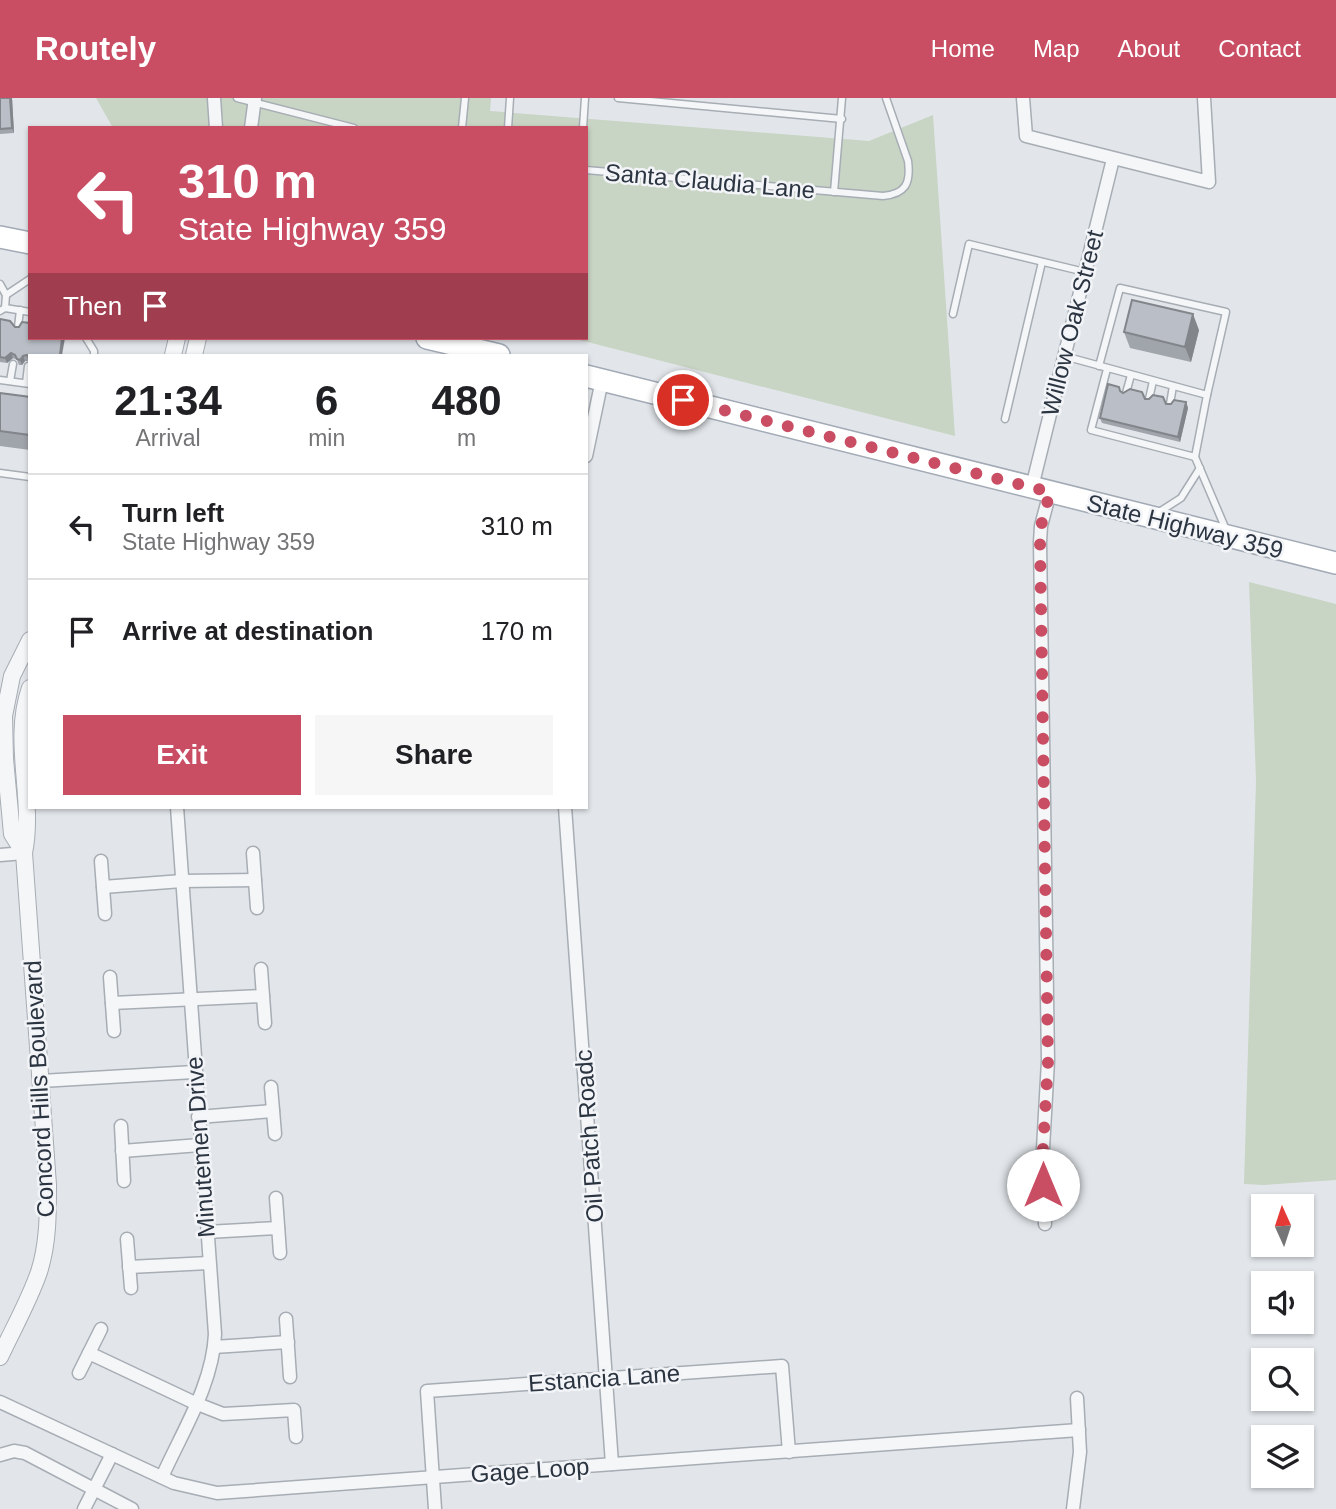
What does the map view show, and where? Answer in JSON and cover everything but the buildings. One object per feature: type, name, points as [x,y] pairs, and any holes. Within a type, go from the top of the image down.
[{"type":"main road","points":[[0,237],[28,243]]},
{"type":"main road","points":[[435,340],[495,354]]},
{"type":"main road","name":"State Highway 359","points":[[594,378],[1336,563]]},
{"type":"street","points":[[214,98],[216,126]]},
{"type":"street","points":[[1023,98],[1026,136],[1209,182],[1204,98]]},
{"type":"street","points":[[251,126],[254,100]]},
{"type":"street","name":"Willow Oak Street","points":[[1045,1224],[1042,1166],[1048,1062],[1041,489],[1064,356],[1113,159]]},
{"type":"street","points":[[588,436],[594,378]]},
{"type":"street","name":"Concord Hills Boulevard","points":[[24,853],[12,834],[3,699],[28,644]]},
{"type":"street","points":[[3,699],[27,696]]},
{"type":"street","name":"Concord Hills Boulevard","points":[[0,1357],[38,1274],[48,1219],[48,1185],[24,853],[28,832],[22,725],[27,696]]},
{"type":"street","name":"Minutemen Drive","points":[[162,1477],[209,1373],[214,1347],[177,809]]},
{"type":"street","name":"Oil Patch Roadc","points":[[565,809],[612,1464]]},
{"type":"street","points":[[0,855],[24,853]]},
{"type":"street","points":[[253,853],[257,908]]},
{"type":"street","points":[[101,861],[105,914]]},
{"type":"street","points":[[103,887],[182,881],[255,880]]},
{"type":"street","points":[[261,969],[265,1023]]},
{"type":"street","points":[[110,977],[114,1031]]},
{"type":"street","points":[[112,1003],[263,996]]},
{"type":"street","points":[[41,1081],[194,1072]]},
{"type":"street","points":[[271,1087],[275,1134]]},
{"type":"street","points":[[198,1117],[274,1111]]},
{"type":"street","points":[[121,1126],[124,1181]]},
{"type":"street","points":[[122,1152],[200,1145]]},
{"type":"street","points":[[276,1198],[280,1253]]},
{"type":"street","points":[[207,1232],[278,1228]]},
{"type":"street","points":[[127,1239],[131,1288]]},
{"type":"street","points":[[129,1267],[209,1263]]},
{"type":"street","points":[[286,1320],[290,1377]]},
{"type":"street","points":[[79,1373],[101,1329]]},
{"type":"street","points":[[214,1347],[288,1342]]},
{"type":"street","points":[[89,1353],[195,1404],[223,1413],[293,1410],[296,1437]]},
{"type":"street","name":"Estancia Lane","points":[[433,1477],[428,1391],[606,1378],[782,1366],[789,1451]]},
{"type":"street","points":[[1073,1509],[1078,1471],[1077,1398]]},
{"type":"street","name":"Gage Loop","points":[[0,1402],[162,1477],[193,1489],[217,1493],[1079,1430]]},
{"type":"street","points":[[0,1455],[13,1451],[25,1453],[132,1509]]},
{"type":"street","points":[[84,1509],[112,1454]]},
{"type":"street","points":[[433,1477],[435,1509]]},
{"type":"lane","points":[[237,98],[254,100],[347,126]]},
{"type":"lane","points":[[462,126],[465,98]]},
{"type":"lane","points":[[508,126],[510,98]]},
{"type":"lane","points":[[583,126],[585,98]]},
{"type":"lane","points":[[618,98],[842,119]]},
{"type":"lane","points":[[834,192],[842,98]]},
{"type":"lane","name":"Santa Claudia Lane","points":[[588,170],[896,195],[904,188],[909,172],[908,161],[886,98]]},
{"type":"lane","points":[[953,314],[970,244],[1085,272]]},
{"type":"lane","points":[[1005,419],[1042,262]]},
{"type":"lane","points":[[28,280],[6,295],[2,309],[28,312]]},
{"type":"lane","points":[[0,284],[6,295]]},
{"type":"lane","points":[[1195,457],[1091,430],[1120,288],[1226,312],[1195,457],[1229,537]]},
{"type":"lane","points":[[18,327],[20,310]]},
{"type":"lane","points":[[1064,356],[1207,395]]},
{"type":"lane","points":[[10,381],[13,364]]},
{"type":"lane","points":[[0,380],[28,384],[28,366]]},
{"type":"lane","points":[[1126,393],[1130,375]]},
{"type":"lane","points":[[1149,399],[1153,381]]},
{"type":"lane","points":[[1170,404],[1173,386]]},
{"type":"lane","points":[[1117,437],[1119,428]]},
{"type":"lane","points":[[1140,443],[1142,433]]},
{"type":"lane","points":[[1161,448],[1163,438]]},
{"type":"lane","points":[[1151,517],[1181,498],[1200,468]]},
{"type":"lane","points":[[0,473],[28,477]]},
{"type":"green space","points":[[96,98],[491,98],[490,111],[869,141],[933,115],[955,436],[580,340],[588,340],[588,126],[112,126]]},
{"type":"green space","points":[[1249,582],[1336,604],[1336,1180],[1244,1184],[1256,781]]},
{"type":"route","points":[[683,400],[1050,492],[1040,541],[1048,1062],[1043,1185]]}]
